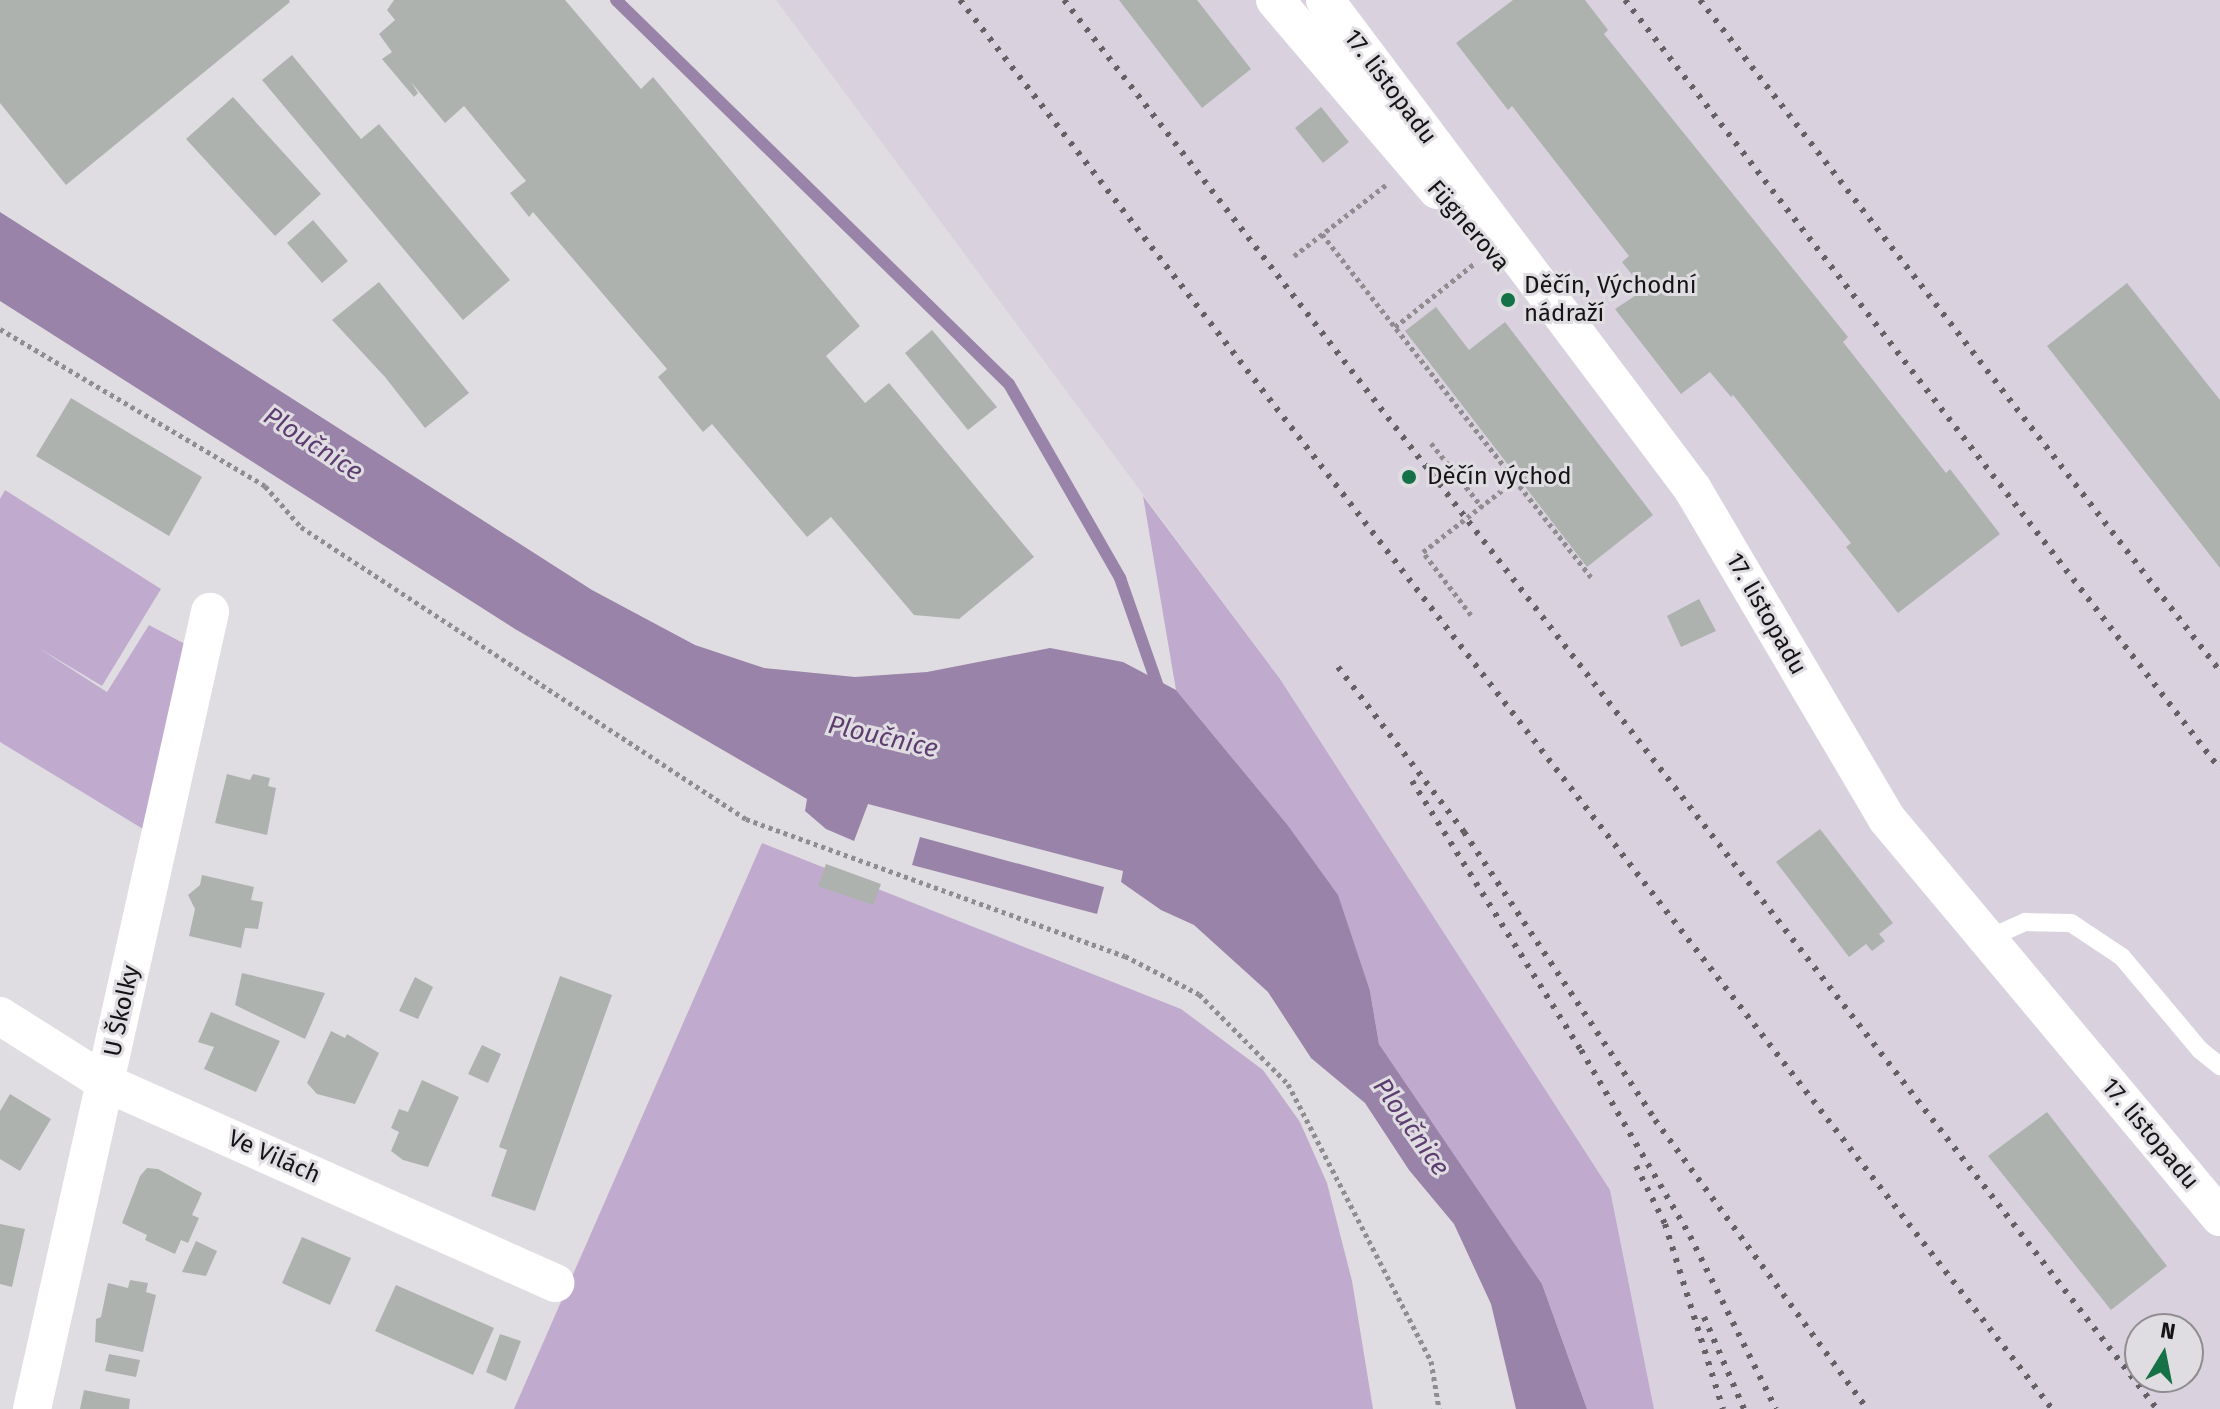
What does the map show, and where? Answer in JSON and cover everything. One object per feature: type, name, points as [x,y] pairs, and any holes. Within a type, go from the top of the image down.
[{"type":"street","name":"Fügnerova","points":[[1275,0],[1692,488]]},
{"type":"street","name":"17. listopadu","points":[[1325,0],[1692,488],[1887,819],[2220,1217]]},
{"type":"street","name":"U Školky","points":[[32,1409],[210,612]]},
{"type":"street","name":"Ve Vilách","points":[[0,1016],[106,1083],[556,1283]]},
{"type":"lane","points":[[1987,939],[2025,922],[2071,923],[2122,957],[2200,1050],[2220,1066]]},
{"type":"path","points":[[1294,256],[1414,163]]},
{"type":"path","points":[[1322,234],[1593,579]]},
{"type":"path","points":[[1395,327],[1490,251]]},
{"type":"path","points":[[0,329],[265,486],[301,527],[746,819],[1125,956],[1199,994],[1288,1084],[1431,1361],[1439,1409]]},
{"type":"path","points":[[1431,443],[1482,507]]},
{"type":"path","points":[[1471,615],[1423,552],[1515,480]]},
{"type":"shaded area","points":[[776,0],[2220,0],[2220,1409],[1654,1409],[1610,1190],[1280,679]]},
{"type":"shaded area","points":[[5,490],[161,589],[102,686],[37,647],[107,692],[149,625],[185,644],[143,829],[0,742],[0,499]]},
{"type":"shaded area","points":[[1143,496],[1280,679],[1610,1190],[1654,1409],[1587,1409],[1542,1284],[1379,1044],[1370,991],[1286,823],[1176,690]]},
{"type":"shaded area","points":[[762,843],[1181,1009],[1263,1070],[1300,1122],[1327,1183],[1352,1281],[1373,1409],[514,1409]]},
{"type":"water","name":"Ploučnice","points":[[0,212],[592,590],[695,645],[764,668],[855,677],[927,672],[1050,648],[1123,662],[1176,690],[1286,823],[1338,895],[1370,991],[1379,1044],[1542,1284],[1587,1409],[1516,1409],[1491,1304],[1454,1224],[1409,1170],[1365,1103],[1311,1058],[1268,992],[1194,925],[1161,910],[1121,882],[1123,871],[868,804],[854,841],[826,829],[805,811],[807,799],[515,629],[0,301]]},
{"type":"water","points":[[920,837],[1104,887],[1097,914],[912,865]]},
{"type":"building","points":[[0,0],[290,2],[66,185],[0,103]]},
{"type":"building","points":[[394,0],[565,0],[641,89],[653,77],[860,326],[826,356],[865,403],[889,383],[1034,557],[959,619],[914,615],[831,517],[807,537],[712,424],[703,432],[658,377],[667,369],[533,212],[529,217],[510,193],[526,181],[464,106],[445,123],[411,82],[418,93],[414,97],[382,59],[392,52],[379,34],[395,20],[387,10]]},
{"type":"building","points":[[1119,0],[1197,0],[1251,69],[1202,108]]},
{"type":"building","points":[[1513,0],[1585,0],[1608,30],[1604,34],[1848,337],[1843,342],[1946,473],[1950,469],[2000,534],[1898,613],[1846,547],[1851,543],[1733,395],[1731,397],[1710,372],[1681,394],[1615,309],[1644,290],[1622,262],[1629,256],[1512,106],[1508,110],[1456,43]]},
{"type":"building","points":[[292,55],[361,139],[379,124],[510,280],[463,320],[262,80]]},
{"type":"building","points":[[233,97],[321,194],[275,236],[186,139]]},
{"type":"building","points":[[1321,107],[1349,142],[1323,163],[1295,128]]},
{"type":"building","points":[[313,220],[348,261],[322,283],[287,243]]},
{"type":"building","points":[[379,282],[469,393],[425,428],[385,377],[332,320]]},
{"type":"building","points":[[2127,283],[2220,400],[2220,568],[2047,346]]},
{"type":"building","points":[[1436,307],[1469,350],[1505,322],[1653,515],[1587,567],[1405,331]]},
{"type":"building","points":[[932,330],[997,407],[968,430],[905,353]]},
{"type":"building","points":[[71,398],[202,477],[169,536],[36,456]]},
{"type":"building","points":[[1699,599],[1716,631],[1681,647],[1667,616]]},
{"type":"building","points":[[227,774],[250,780],[253,774],[270,778],[268,786],[276,788],[267,835],[215,823]]},
{"type":"building","points":[[1820,829],[1893,923],[1879,934],[1885,941],[1872,951],[1866,944],[1849,957],[1776,862]]},
{"type":"building","points":[[826,864],[881,884],[873,905],[818,886]]},
{"type":"building","points":[[202,875],[254,887],[251,900],[263,902],[258,929],[245,928],[241,948],[189,936],[195,909],[188,895],[200,885]]},
{"type":"building","points":[[242,973],[325,993],[305,1039],[235,1005]]},
{"type":"building","points":[[560,976],[612,995],[535,1211],[491,1196],[507,1150],[499,1147]]},
{"type":"building","points":[[415,977],[433,987],[418,1019],[399,1011]]},
{"type":"building","points":[[211,1012],[280,1041],[256,1092],[204,1069],[214,1047],[198,1042]]},
{"type":"building","points":[[331,1031],[345,1038],[347,1034],[379,1053],[355,1104],[317,1094],[307,1083]]},
{"type":"building","points":[[482,1045],[501,1054],[488,1083],[468,1074]]},
{"type":"building","points":[[422,1080],[459,1097],[428,1167],[403,1160],[391,1151],[399,1132],[391,1128],[399,1109],[408,1112]]},
{"type":"building","points":[[10,1094],[51,1119],[20,1171],[0,1159],[0,1111]]},
{"type":"building","points":[[2047,1112],[2167,1266],[2111,1310],[1988,1156]]},
{"type":"building","points":[[147,1168],[158,1169],[202,1193],[192,1215],[199,1218],[188,1243],[181,1240],[175,1254],[145,1240],[147,1235],[122,1223],[140,1176]]},
{"type":"building","points":[[0,1224],[25,1229],[12,1287],[0,1284]]},
{"type":"building","points":[[302,1237],[351,1258],[330,1305],[282,1283]]},
{"type":"building","points":[[196,1241],[217,1251],[206,1276],[182,1272]]},
{"type":"building","points":[[130,1280],[148,1283],[146,1292],[156,1295],[143,1352],[95,1342],[96,1319],[101,1317],[108,1283],[128,1288]]},
{"type":"building","points":[[396,1285],[494,1328],[473,1375],[375,1331]]},
{"type":"building","points":[[500,1334],[521,1341],[506,1381],[486,1372]]},
{"type":"building","points":[[109,1354],[140,1360],[136,1377],[105,1371]]},
{"type":"building","points":[[84,1390],[130,1399],[129,1409],[80,1409]]},
{"type":"waterway","points":[[616,0],[1009,384],[1120,578],[1160,692]]},
{"type":"railway","points":[[960,0],[2052,1409]]},
{"type":"railway","points":[[1064,0],[2157,1409]]},
{"type":"railway","points":[[1625,0],[2220,769]]},
{"type":"railway","points":[[1700,0],[2220,671]]},
{"type":"railway","points":[[1338,667],[1464,832],[1655,1120],[1867,1409]]},
{"type":"railway","points":[[1412,781],[1581,1050],[1690,1236],[1776,1409]]},
{"type":"railway","points":[[1636,1166],[1665,1224],[1723,1409]]},
{"type":"railway","points":[[1704,1317],[1744,1409]]},
{"type":"place","name":"Děčín, Východní nádraží","points":[[1508,300]]},
{"type":"place","name":"Děčín východ","points":[[1409,477]]}]
